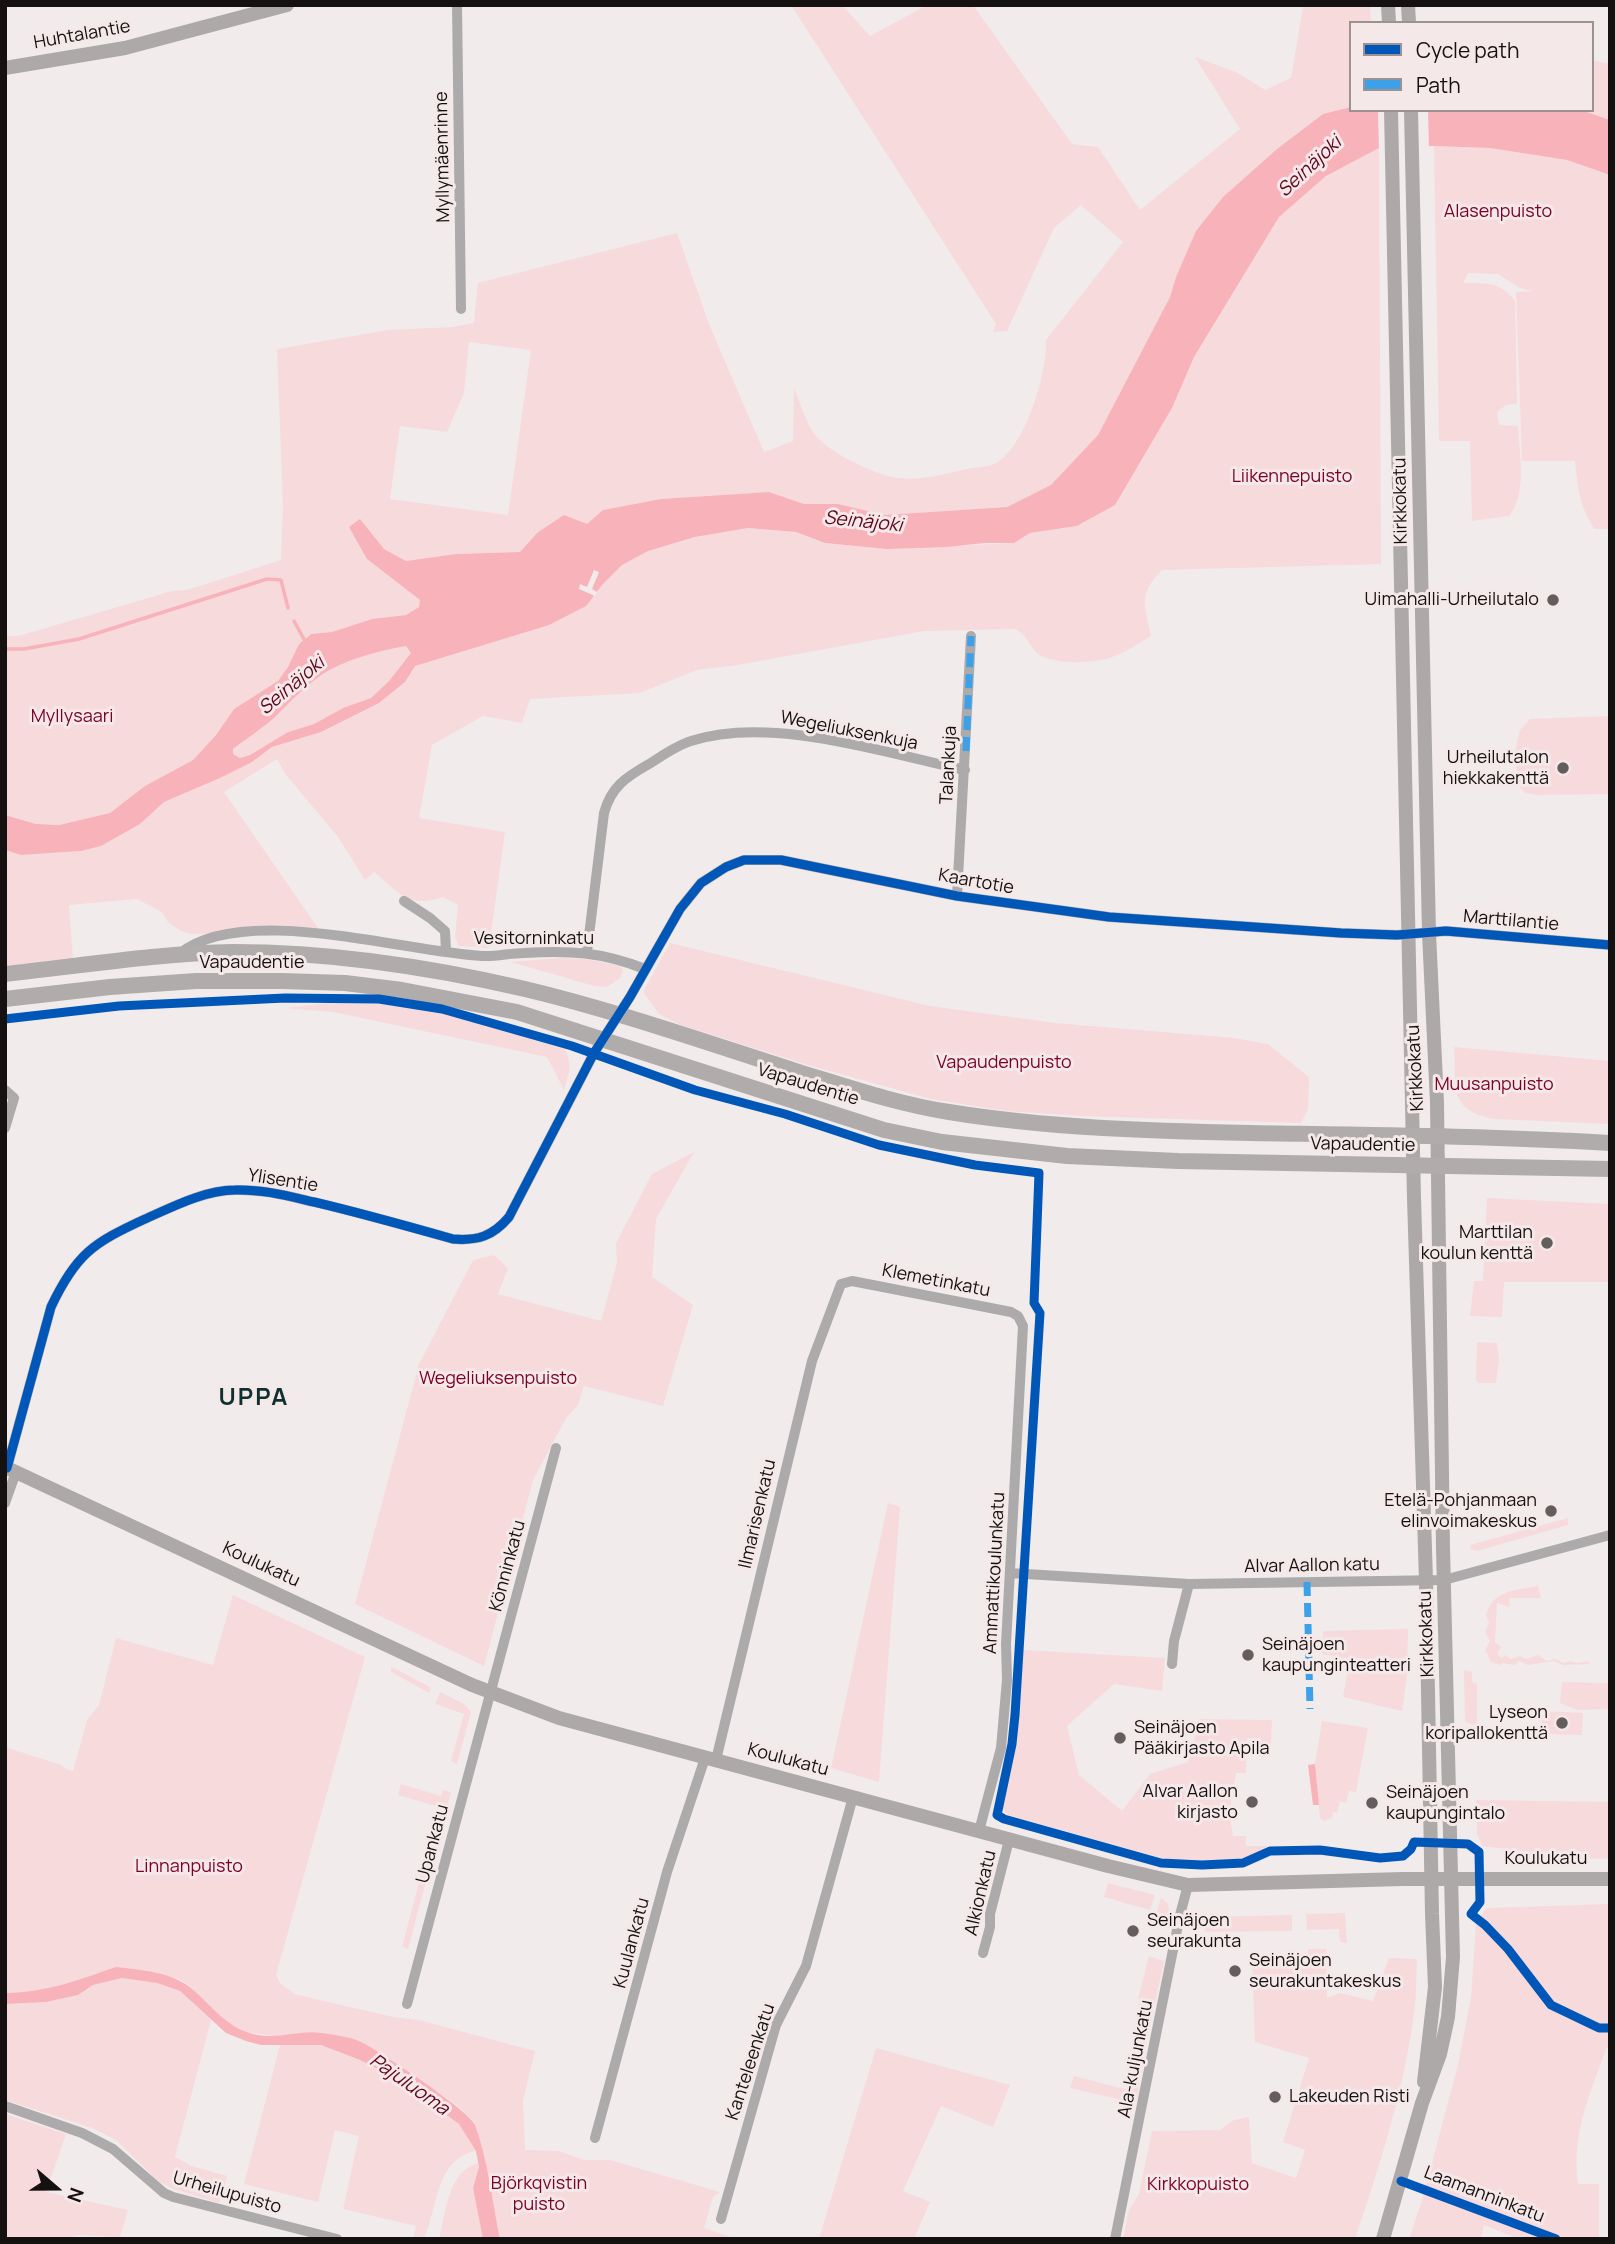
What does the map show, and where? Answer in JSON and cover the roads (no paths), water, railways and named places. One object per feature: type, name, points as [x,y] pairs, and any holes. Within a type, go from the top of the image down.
[{"type":"main road","name":"Huhtalantie","points":[[5,68],[125,48],[287,5]]},
{"type":"main road","name":"Kirkkokatu","points":[[1391,112],[1413,1165],[1435,1987],[1422,2103]]},
{"type":"main road","name":"Kirkkokatu","points":[[1383,2239],[1422,2103],[1440,2054],[1452,1990],[1438,1137],[1429,933],[1411,112]]},
{"type":"main road","name":"Vapaudentie","points":[[5,974],[178,955],[232,952],[291,954],[393,964],[524,989],[618,1015],[874,1096],[1002,1120],[1086,1127],[1610,1143]]},
{"type":"main road","name":"Vapaudentie","points":[[5,999],[196,981],[282,981],[402,990],[517,1012],[884,1130],[942,1142],[1067,1156],[1178,1161],[1610,1169]]},
{"type":"main road","name":"Koulukatu","points":[[9,1469],[491,1692],[559,1718],[1009,1840],[1188,1885],[1451,1878],[1610,1879]]},
{"type":"street","name":"Myllymäenrinne","points":[[457,5],[461,309]]},
{"type":"street","name":"Talankuja","points":[[957,896],[971,636]]},
{"type":"street","name":"Wegeliuksenkuja","points":[[587,952],[600,839],[608,796],[638,770],[690,741],[734,732],[771,732],[807,736],[965,770]]},
{"type":"street","name":"Kaartotie","points":[[618,1015],[680,909],[701,883],[726,867],[744,860],[781,860],[957,896],[1110,917],[1317,932],[1409,934]]},
{"type":"street","points":[[404,901],[444,931],[446,951]]},
{"type":"street","name":"Vesitorninkatu","points":[[178,955],[200,940],[243,931],[281,931],[486,956],[587,952],[645,969]]},
{"type":"street","name":"Marttilantie","points":[[1409,934],[1446,931],[1610,945]]},
{"type":"street","name":"Ylisentie","points":[[5,1503],[9,1469],[51,1307],[63,1282],[85,1254],[101,1241],[160,1212],[207,1195],[234,1190],[275,1193],[453,1239],[490,1236],[509,1217],[602,1040],[618,1015]]},
{"type":"street","points":[[5,1090],[14,1098],[5,1128]]},
{"type":"street","name":"Klemetinkatu","points":[[847,1281],[1011,1312],[1018,1316]]},
{"type":"street","name":"Ilmarisenkatu","points":[[711,1759],[812,1361],[836,1294],[841,1284],[847,1281]]},
{"type":"street","name":"Ammattikoulunkatu","points":[[979,1831],[1001,1748],[1007,1680],[1006,1644],[1023,1326],[1018,1316]]},
{"type":"street","name":"Könninkatu","points":[[491,1692],[556,1448]]},
{"type":"street","name":"Alvar Aallon katu","points":[[1010,1573],[1189,1584],[1444,1580],[1610,1535]]},
{"type":"street","points":[[1172,1664],[1174,1641],[1189,1584]]},
{"type":"street","name":"Upankatu","points":[[407,2004],[491,1692]]},
{"type":"street","name":"Kuulankatu","points":[[595,2138],[667,1872],[711,1759]]},
{"type":"street","name":"Kanteleenkatu","points":[[721,2219],[776,2025],[806,1966],[853,1797]]},
{"type":"street","name":"Alkionkatu","points":[[983,1953],[1009,1840]]},
{"type":"street","name":"Ala-kuljunkatu","points":[[1115,2239],[1188,1885]]},
{"type":"street","name":"Urheilupuisto","points":[[5,2106],[82,2133],[113,2149],[164,2193],[173,2197],[337,2239]]},
{"type":"water","name":"Seinäjoki","points":[[1349,108],[1349,112],[1587,112],[1610,120],[1610,175],[1567,160],[1490,148],[1434,146],[1379,148],[1326,176],[1279,217],[1194,357],[1172,408],[1115,505],[1077,526],[1030,533],[1014,543],[887,549],[825,543],[796,532],[748,528],[695,537],[648,551],[622,565],[586,606],[549,625],[415,666],[405,682],[379,703],[321,732],[272,747],[252,762],[164,802],[140,824],[101,846],[81,851],[21,855],[5,850],[5,815],[36,824],[59,825],[110,813],[145,786],[193,760],[216,735],[234,709],[278,681],[299,644],[311,634],[332,632],[372,619],[406,615],[419,607],[420,600],[367,559],[349,527],[360,519],[384,549],[406,561],[456,554],[520,552],[537,533],[564,515],[587,524],[603,510],[661,499],[769,492],[804,504],[838,504],[884,515],[1007,507],[1051,485],[1098,435],[1170,297],[1196,231],[1223,197],[1277,149],[1323,114]],"holes":[[[406,646],[411,653],[389,681],[371,698],[343,708],[314,724],[288,732],[250,755],[240,758],[233,754],[233,749],[329,670],[361,657]]]},
{"type":"water","points":[[1315,1764],[1319,1805],[1313,1805],[1308,1765]]},
{"type":"water","name":"Pajuluoma","points":[[116,1967],[175,1978],[198,1994],[222,2017],[244,2031],[264,2036],[313,2032],[351,2038],[369,2046],[422,2081],[457,2107],[475,2125],[487,2166],[500,2239],[483,2239],[473,2188],[479,2167],[476,2151],[459,2124],[394,2077],[360,2060],[321,2045],[261,2045],[246,2041],[226,2033],[180,1991],[157,1983],[122,1978],[93,1985],[78,1995],[46,2002],[5,2004],[5,1993],[48,1988]]},
{"type":"waterway","points":[[5,649],[24,649],[79,639],[267,579],[281,580],[288,608]]},
{"type":"waterway","points":[[294,621],[305,641]]},
{"type":"place","name":"Uimahalli-Urheilutalo","points":[[1553,600]]},
{"type":"place","name":"Urheilutalon hiekkakenttä","points":[[1563,768]]},
{"type":"place","name":"Marttilan koulun kenttä","points":[[1547,1243]]},
{"type":"place","name":"Etelä-Pohjanmaan elinvoimakeskus","points":[[1551,1511]]},
{"type":"place","name":"Seinäjoen kaupunginteatteri","points":[[1248,1655]]},
{"type":"place","name":"Lyseon koripallokenttä","points":[[1562,1723]]},
{"type":"place","name":"Seinäjoen Pääkirjasto Apila","points":[[1120,1738]]},
{"type":"place","name":"Alvar Aallon kirjasto","points":[[1252,1802]]},
{"type":"place","name":"Seinäjoen kaupungintalo","points":[[1372,1803]]},
{"type":"place","name":"Seinäjoen seurakunta","points":[[1133,1931]]},
{"type":"place","name":"Seinäjoen seurakuntakeskus","points":[[1235,1971]]},
{"type":"place","name":"Lakeuden Risti","points":[[1275,2097]]},
{"type":"district","name":"UPPA","points":[[254,1398]]},
{"type":"park label","name":"Alasenpuisto","points":[[1498,212]]},
{"type":"park label","name":"Liikennepuisto","points":[[1292,477]]},
{"type":"park label","name":"Myllysaari","points":[[72,717]]},
{"type":"park label","name":"Vapaudenpuisto","points":[[1004,1063]]},
{"type":"park label","name":"Muusanpuisto","points":[[1494,1085]]},
{"type":"park label","name":"Wegeliuksenpuisto","points":[[498,1379]]},
{"type":"park label","name":"Linnanpuisto","points":[[189,1867]]},
{"type":"park label","name":"Kirkkopuisto","points":[[1198,2185]]},
{"type":"park label","name":"Björkqvistin puisto","points":[[539,2194]]}]
